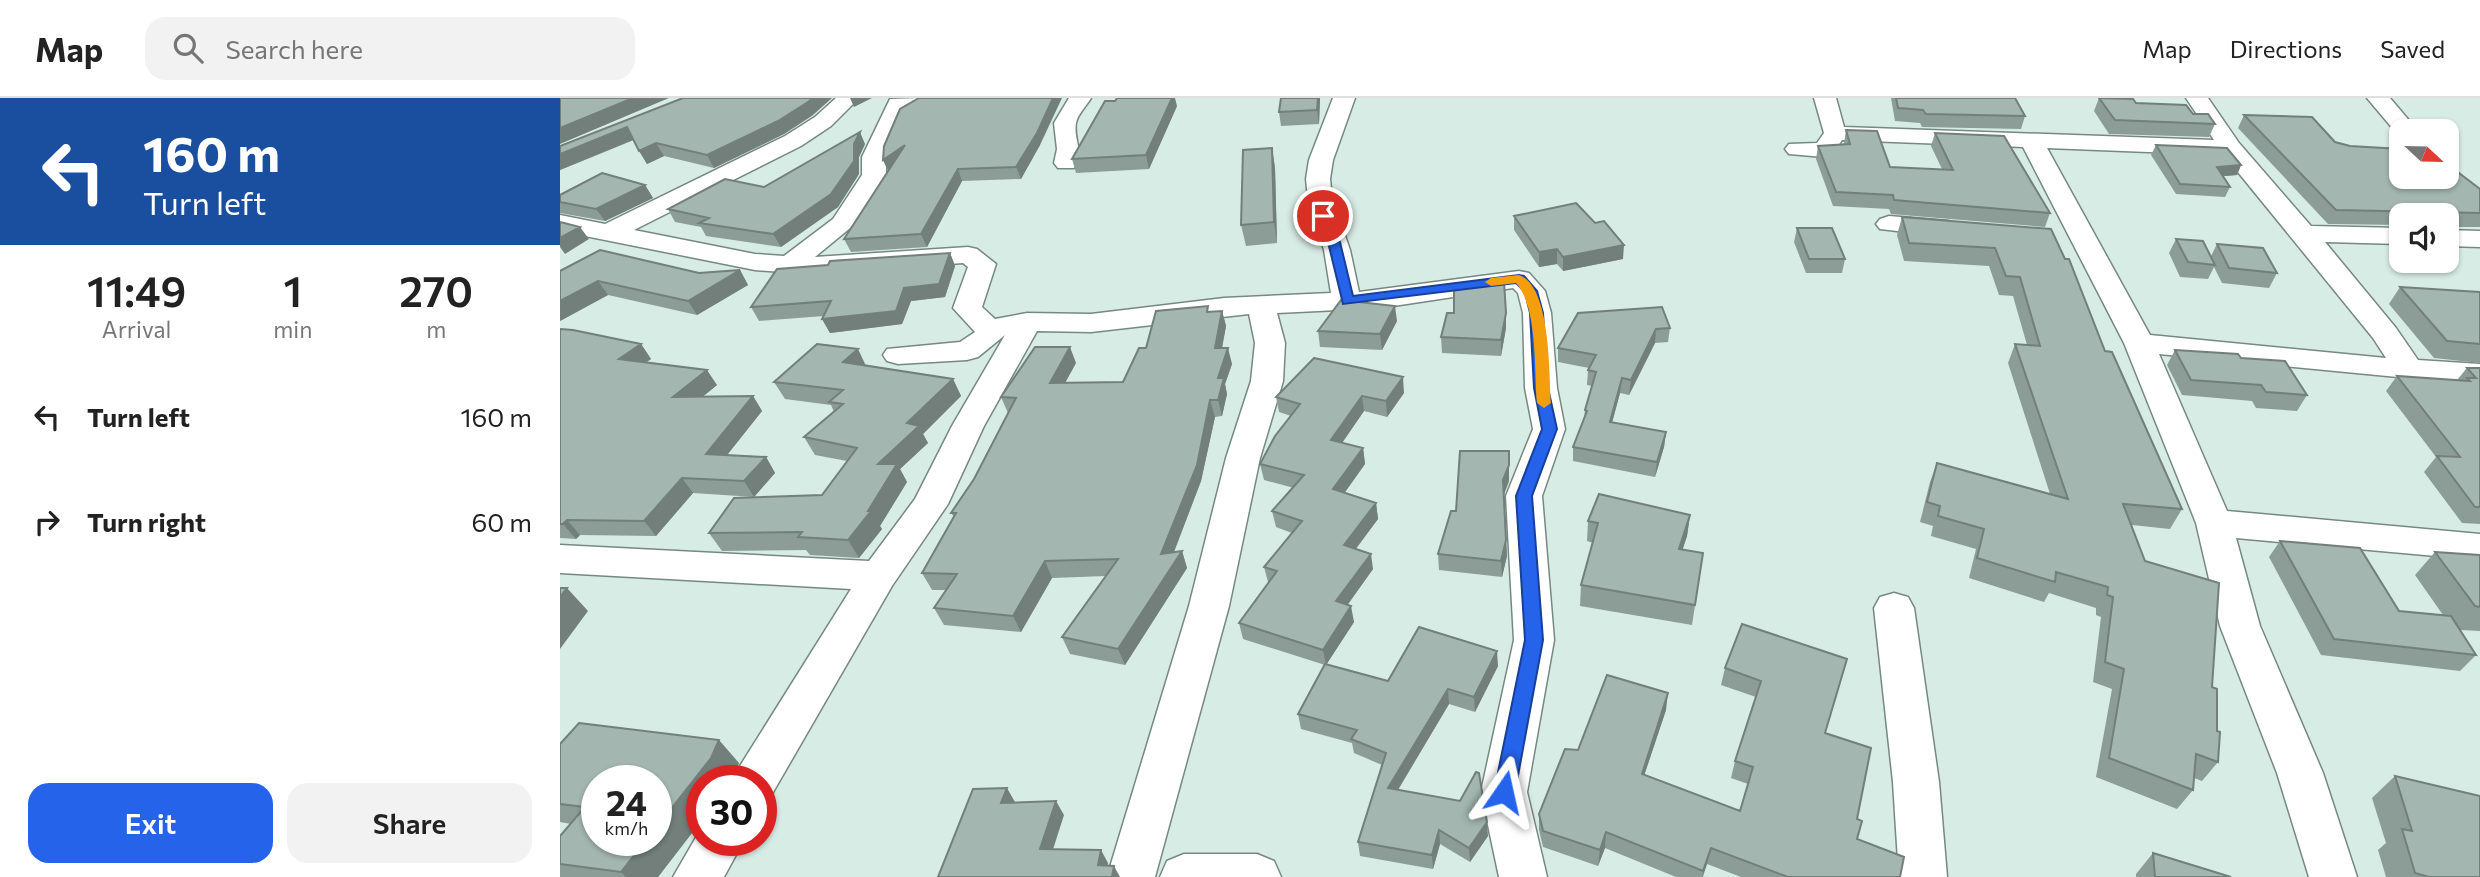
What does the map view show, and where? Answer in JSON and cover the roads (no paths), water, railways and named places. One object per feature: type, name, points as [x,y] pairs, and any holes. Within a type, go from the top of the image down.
[{"type":"street","points":[[607,233],[788,143],[828,117],[848,98]]},
{"type":"street","points":[[790,264],[842,224],[874,175],[874,158],[898,104],[909,98]]},
{"type":"street","points":[[1066,163],[1069,149],[1065,123],[1080,98]]},
{"type":"street","points":[[1344,98],[1342,115],[1323,152],[1319,170],[1323,216],[1334,242],[1347,301]]},
{"type":"street","points":[[1797,149],[1824,150],[1835,133],[1825,98]]},
{"type":"street","points":[[2197,98],[2231,148],[2386,334],[2408,369]]},
{"type":"street","points":[[2378,98],[2396,119]]},
{"type":"street","points":[[1835,133],[2231,148]]},
{"type":"street","points":[[2031,140],[2139,343],[2214,523],[2240,626],[2300,773],[2333,877]]},
{"type":"street","points":[[560,223],[755,262],[808,266],[968,255],[982,264],[967,308],[990,329],[1027,322],[1091,323],[1193,310],[1347,301],[1519,279],[1531,291],[1537,313],[1541,388],[1549,429],[1524,496],[1534,640],[1504,792],[1522,877]]},
{"type":"street","points":[[1889,224],[1977,231]]},
{"type":"street","points":[[2304,234],[2389,236]]},
{"type":"street","points":[[2056,238],[2084,240]]},
{"type":"street","points":[[2459,238],[2480,239]]},
{"type":"street","points":[[1131,877],[1209,606],[1243,458],[1268,381],[1270,343],[1261,305]]},
{"type":"street","points":[[765,765],[879,576],[930,504],[968,426],[1027,322]]},
{"type":"street","points":[[898,355],[967,351],[990,335],[990,329]]},
{"type":"street","points":[[2139,343],[2408,369],[2480,373]]},
{"type":"street","points":[[2214,523],[2480,547]]},
{"type":"street","points":[[560,559],[879,576]]},
{"type":"street","points":[[1894,608],[1916,782],[1923,877]]},
{"type":"street","points":[[697,877],[710,856]]},
{"type":"street","points":[[1184,877],[1257,877]]}]
